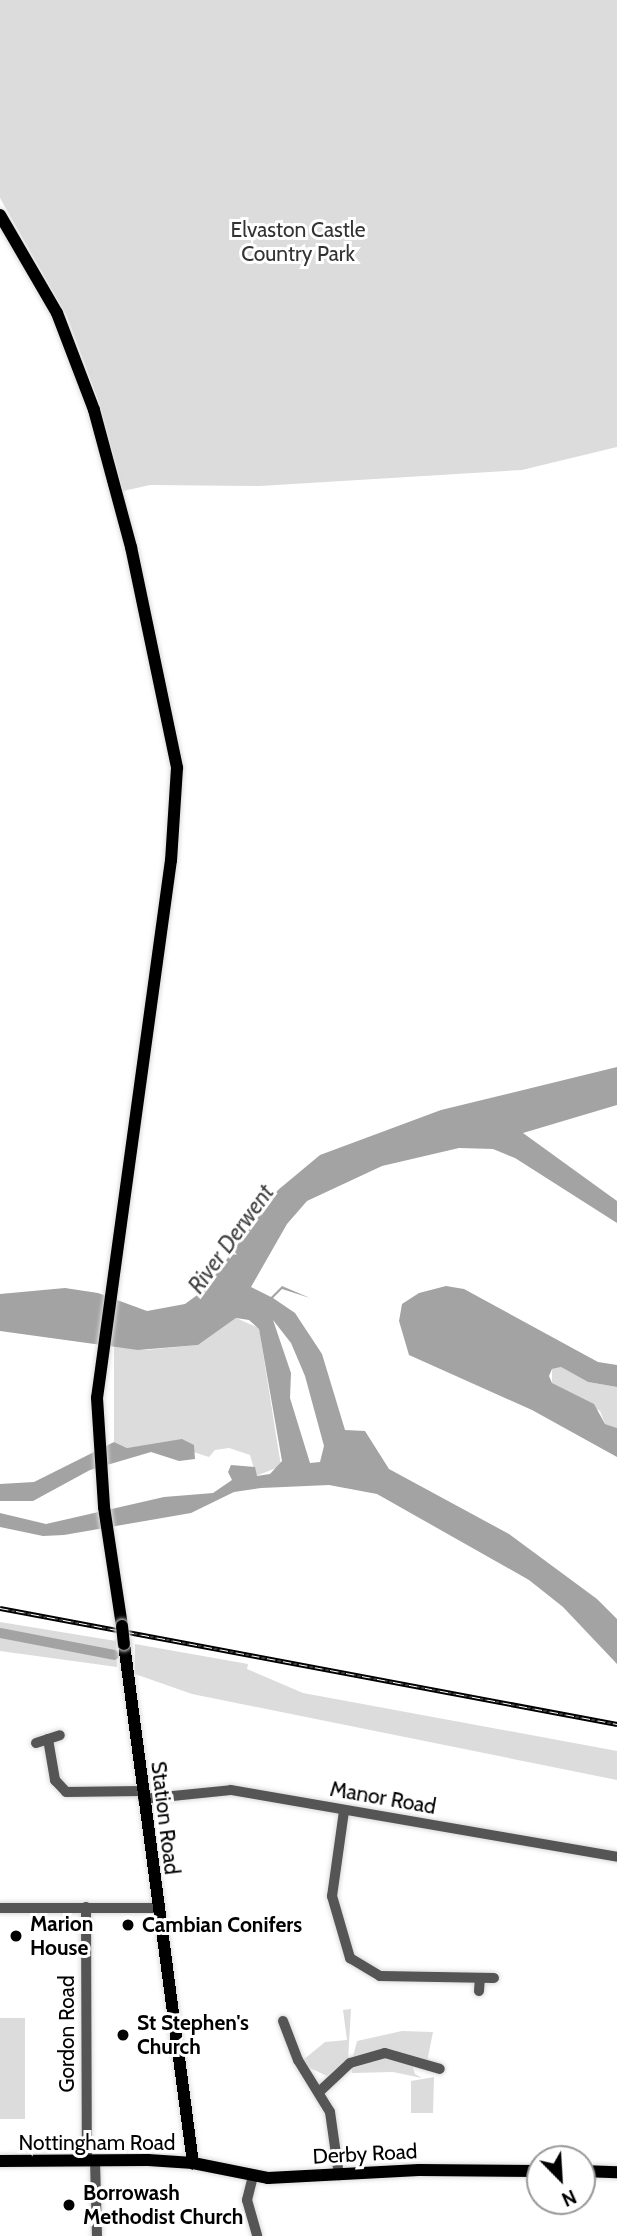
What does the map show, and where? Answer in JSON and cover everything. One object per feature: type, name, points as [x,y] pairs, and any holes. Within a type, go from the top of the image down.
[{"type":"main road","name":"Station Road","points":[[0,215],[57,313],[94,410],[131,547],[174,749],[177,793],[171,860],[101,1366],[98,1439],[107,1534],[122,1626],[142,1795],[193,2163]]},
{"type":"main road","name":"Nottingham Road","points":[[0,2161],[193,2163]]},
{"type":"main road","name":"Derby Road","points":[[193,2163],[253,2176],[526,2171]]},
{"type":"main road","points":[[596,2171],[617,2172]]},
{"type":"street","points":[[36,1743],[60,1735]]},
{"type":"street","name":"Manor Road","points":[[48,1739],[55,1780],[66,1791],[142,1795],[220,1788],[617,1857]]},
{"type":"street","points":[[344,1811],[332,1896],[350,1958],[380,1976],[494,1978]]},
{"type":"street","name":"Gordon Road","points":[[86,1907],[91,2160],[97,2236]]},
{"type":"street","points":[[0,1908],[157,1908]]},
{"type":"street","points":[[479,1991],[480,1978]]},
{"type":"street","points":[[283,2021],[298,2060],[320,2092],[333,2125],[339,2175]]},
{"type":"street","points":[[320,2092],[350,2063],[377,2055],[398,2054],[440,2069]]},
{"type":"street","points":[[253,2176],[247,2200],[257,2236]]},
{"type":"green space","name":"Elvaston Castle Country Park","points":[[0,0],[617,0],[617,447],[522,470],[260,486],[150,485],[123,491],[99,402],[67,316],[0,198]]},
{"type":"green space","points":[[236,1318],[259,1328],[281,1466],[256,1476],[250,1455],[229,1448],[215,1450],[209,1457],[165,1443],[127,1448],[114,1442],[114,1346],[146,1350],[198,1345]]},
{"type":"green space","points":[[561,1367],[588,1382],[617,1387],[617,1428],[605,1424],[600,1411],[552,1383],[552,1369]]},
{"type":"green space","points":[[0,1622],[116,1641],[117,1667],[0,1651]]},
{"type":"green space","points":[[135,1644],[248,1664],[247,1669],[303,1693],[617,1751],[617,1780],[192,1694],[135,1674]]},
{"type":"green space","points":[[351,2009],[348,2061],[327,2076],[308,2067],[303,2060],[325,2042],[347,2040],[343,2010]]},
{"type":"green space","points":[[0,2018],[25,2018],[25,2119],[0,2119]]},
{"type":"green space","points":[[402,2031],[433,2032],[427,2062],[389,2049],[353,2057],[357,2041]]},
{"type":"green space","points":[[391,2057],[412,2064],[415,2074],[422,2078],[393,2072],[352,2073],[352,2067]]},
{"type":"green space","points":[[434,2077],[433,2113],[411,2113],[411,2081]]},
{"type":"shaded area","points":[[617,1067],[617,1105],[523,1133],[617,1201],[617,1223],[515,1158],[493,1149],[459,1148],[382,1166],[307,1201],[287,1224],[251,1287],[271,1297],[282,1286],[310,1298],[282,1289],[273,1298],[295,1313],[322,1354],[345,1430],[365,1431],[389,1469],[509,1534],[597,1599],[617,1619],[617,1664],[563,1607],[529,1580],[377,1494],[329,1485],[261,1488],[234,1492],[191,1513],[64,1535],[43,1536],[0,1527],[0,1513],[46,1524],[164,1497],[213,1493],[232,1480],[228,1472],[231,1465],[255,1467],[257,1476],[270,1474],[282,1461],[259,1329],[249,1320],[236,1318],[198,1345],[138,1350],[0,1331],[0,1294],[65,1288],[98,1293],[147,1311],[185,1304],[204,1290],[278,1190],[320,1155],[441,1110]],"holes":[[[273,1320],[291,1343],[305,1376],[324,1446],[320,1462],[310,1463],[290,1398],[291,1373]]]},
{"type":"shaded area","points":[[446,1286],[464,1289],[598,1362],[617,1365],[617,1387],[588,1382],[561,1367],[552,1369],[549,1376],[552,1383],[594,1404],[605,1424],[617,1428],[617,1457],[532,1410],[409,1355],[399,1321],[402,1304],[419,1293]]},
{"type":"shaded area","points":[[182,1439],[194,1445],[195,1459],[179,1461],[151,1452],[90,1470],[33,1501],[0,1501],[0,1484],[34,1482],[114,1442],[127,1448]]},
{"type":"waterway","points":[[0,1633],[114,1655]]},
{"type":"railway","points":[[0,1608],[617,1724]]},
{"type":"place","name":"Cambian Conifers","points":[[128,1925]]},
{"type":"place","name":"Marion House","points":[[16,1936]]},
{"type":"place","name":"St Stephen's Church","points":[[123,2035]]},
{"type":"place","name":"Borrowash Methodist Church","points":[[69,2205]]},
{"type":"water label","name":"River Derwent","points":[[231,1239]]}]
